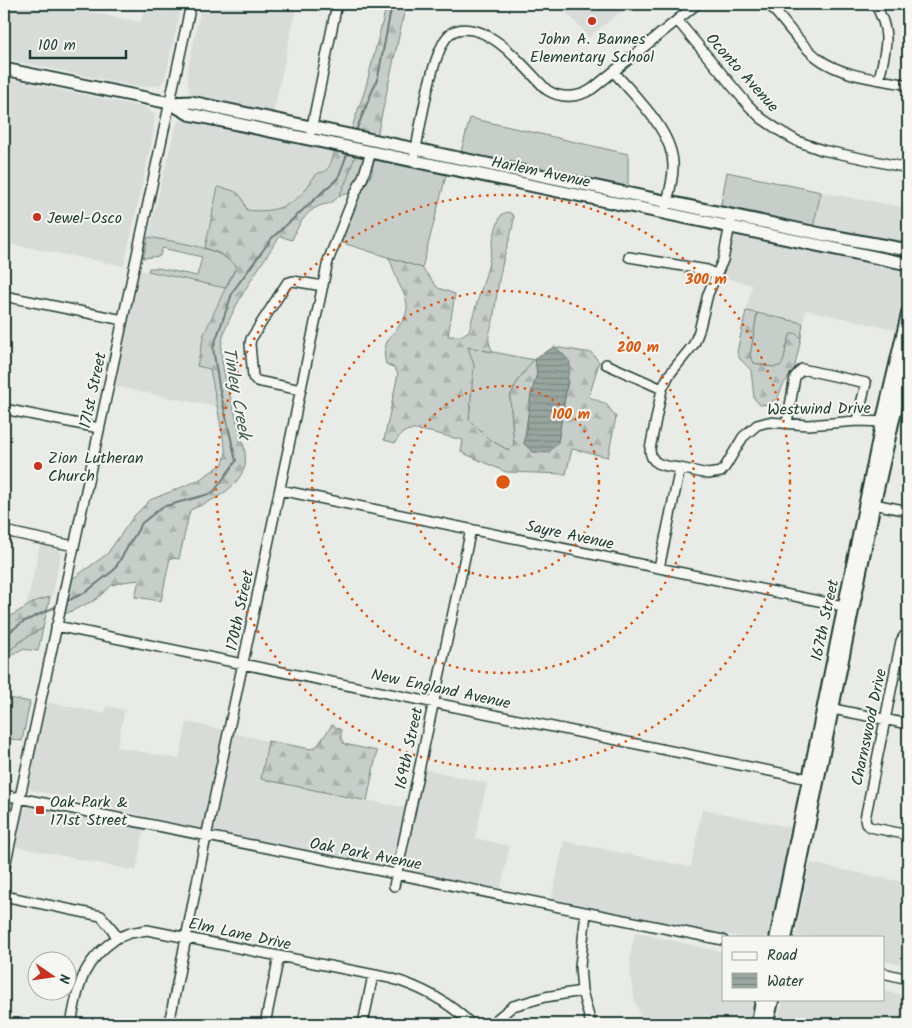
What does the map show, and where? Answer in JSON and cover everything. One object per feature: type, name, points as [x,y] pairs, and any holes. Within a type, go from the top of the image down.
[{"type":"main road","name":"Harlem Avenue","points":[[4,69],[170,104],[189,114],[664,213],[731,221],[908,250]]},
{"type":"main road","name":"Harlem Avenue","points":[[170,104],[191,102],[667,201],[731,221],[908,264]]},
{"type":"main road","name":"167th Street","points":[[776,936],[813,780],[904,346],[908,312]]},
{"type":"main road","name":"167th Street","points":[[888,422],[908,355]]},
{"type":"main road","name":"167th Street","points":[[786,936],[813,780]]},
{"type":"main road","points":[[757,1024],[762,1000]]},
{"type":"main road","points":[[767,1024],[773,1000]]},
{"type":"street","name":"171st Street","points":[[4,871],[191,4]]},
{"type":"street","points":[[309,139],[337,4]]},
{"type":"street","points":[[413,161],[436,61],[449,29],[474,31],[487,35],[500,44],[547,90],[556,95],[578,96],[586,93],[614,72],[697,4]]},
{"type":"street","points":[[770,4],[804,45],[819,59],[836,68],[859,76],[908,85]]},
{"type":"street","points":[[875,4],[886,30],[884,57],[879,79]]},
{"type":"street","name":"Oconto Avenue","points":[[677,20],[748,105],[761,118],[780,131],[797,141],[822,150],[908,168]]},
{"type":"street","points":[[614,72],[658,124],[668,139],[673,169],[664,213]]},
{"type":"street","name":"170th Street","points":[[169,1024],[323,286],[331,253],[354,194],[364,177],[370,152]]},
{"type":"street","points":[[659,568],[680,468],[655,462],[650,454],[662,389],[669,375],[694,344],[708,294],[723,260],[731,221]]},
{"type":"street","points":[[629,256],[707,270],[716,275]]},
{"type":"street","points":[[301,390],[257,381],[253,377],[251,339],[287,283],[293,281],[323,286]]},
{"type":"street","points":[[4,296],[123,320]]},
{"type":"street","points":[[606,364],[662,389]]},
{"type":"street","points":[[787,423],[795,377],[802,369],[866,384],[857,421]]},
{"type":"street","points":[[4,409],[99,428]]},
{"type":"street","name":"Westwind Drive","points":[[680,468],[708,474],[721,472],[743,437],[757,425],[768,422],[808,425],[857,421],[888,422]]},
{"type":"street","name":"Sayre Avenue","points":[[280,490],[849,607]]},
{"type":"street","points":[[870,504],[908,511]]},
{"type":"street","name":"169th Street","points":[[394,886],[471,529]]},
{"type":"street","points":[[4,532],[74,546]]},
{"type":"street","name":"New England Avenue","points":[[56,626],[813,780]]},
{"type":"street","name":"Charnswood Drive","points":[[906,636],[901,641],[865,819],[866,824],[870,828],[908,835]]},
{"type":"street","points":[[828,708],[908,724]]},
{"type":"street","name":"Oak Park Avenue","points":[[4,795],[722,940]]},
{"type":"street","points":[[4,896],[101,916],[117,938],[97,954],[86,969],[79,986],[71,1024]]},
{"type":"street","points":[[586,913],[580,966],[582,991],[591,1024]]},
{"type":"street","name":"Elm Lane Drive","points":[[117,938],[147,930],[400,981],[428,993],[452,1007],[471,1024]]},
{"type":"street","points":[[265,1024],[279,956]]},
{"type":"street","points":[[884,973],[908,979]]},
{"type":"street","points":[[363,1024],[373,976]]},
{"type":"street","points":[[491,1024],[514,1006],[545,997],[582,991]]},
{"type":"shaded area","points":[[4,4],[49,4],[141,22],[145,4],[182,4],[165,79],[160,85],[138,87],[4,59]]},
{"type":"shaded area","points":[[202,4],[297,4],[273,115],[197,98],[189,92],[187,72]]},
{"type":"shaded area","name":"John A. Bannes Elementary School","points":[[559,4],[631,4],[589,37]]},
{"type":"shaded area","points":[[4,78],[147,108],[155,115],[153,136],[124,266],[4,243]]},
{"type":"shaded area","points":[[185,118],[335,150],[331,162],[325,171],[313,178],[307,188],[295,200],[277,209],[261,212],[247,210],[242,197],[218,187],[205,248],[148,237],[174,132],[178,122]]},
{"type":"shaded area","points":[[821,192],[908,208],[908,247],[813,228]]},
{"type":"shaded area","points":[[737,232],[905,266],[908,270],[908,295],[898,330],[806,310],[803,323],[746,311],[752,285],[721,277],[728,257],[732,235]]},
{"type":"shaded area","points":[[139,270],[225,288],[204,334],[198,366],[210,369],[217,407],[113,386]]},
{"type":"shaded area","points":[[41,541],[55,544],[61,554],[52,597],[36,601],[26,607]]},
{"type":"shaded area","points":[[45,702],[105,713],[106,706],[125,710],[117,747],[179,759],[187,722],[225,730],[205,825],[201,829],[196,828],[31,790],[28,786]]},
{"type":"shaded area","points":[[233,733],[268,741],[261,779],[407,808],[394,870],[213,831]]},
{"type":"shaded area","points":[[424,769],[487,783],[475,838],[510,846],[500,891],[408,873],[403,866]]},
{"type":"shaded area","points":[[4,801],[9,810],[4,844]]},
{"type":"shaded area","points":[[28,807],[144,829],[136,871],[13,846],[21,813]]},
{"type":"shaded area","points":[[702,809],[793,828],[770,936],[734,936],[551,901],[564,841],[691,867]]},
{"type":"shaded area","points":[[810,863],[908,883],[908,966],[884,961],[884,936],[795,936]]},
{"type":"shaded area","points":[[635,932],[722,952],[722,1000],[757,1000],[751,1024],[644,1024],[635,1001],[631,981],[630,957]]},
{"type":"shaded area","points":[[884,991],[908,996],[908,1024],[777,1024],[783,1000],[884,1000]]},
{"type":"green space","points":[[387,4],[406,4],[377,136],[351,130],[365,90]]},
{"type":"green space","points":[[470,118],[628,154],[628,188],[461,152]]},
{"type":"green space","points":[[335,150],[356,154],[340,194],[333,202],[319,206],[309,212],[299,225],[292,240],[280,236],[235,308],[223,338],[222,360],[245,453],[245,466],[241,475],[221,495],[190,510],[179,559],[170,558],[161,601],[135,597],[139,580],[123,582],[112,585],[95,600],[65,614],[71,580],[107,554],[134,516],[150,500],[197,481],[223,464],[226,453],[210,369],[197,366],[204,334],[237,266],[219,253],[205,248],[218,187],[238,193],[247,210],[264,211],[280,208],[294,201],[318,173],[325,171],[329,167]]},
{"type":"green space","points":[[356,154],[363,156],[363,171],[350,193],[338,196]]},
{"type":"green space","points":[[380,158],[447,172],[422,268],[340,242],[355,205],[372,173],[373,164],[376,159]]},
{"type":"green space","points":[[727,172],[821,192],[813,228],[720,209]]},
{"type":"green space","points":[[509,212],[514,216],[489,334],[489,342],[493,352],[468,347],[474,365],[469,420],[490,440],[508,450],[514,445],[510,397],[518,380],[535,358],[537,374],[531,394],[524,444],[558,442],[568,381],[562,353],[554,347],[592,353],[599,362],[589,397],[606,404],[616,417],[608,457],[572,449],[566,474],[506,472],[461,452],[463,440],[429,432],[410,430],[401,435],[395,443],[384,440],[398,374],[395,368],[386,364],[386,346],[402,322],[407,308],[405,296],[388,257],[422,268],[438,288],[455,294],[448,336],[461,336],[469,331],[488,267],[499,220],[502,214]]},
{"type":"green space","points":[[148,237],[206,249],[227,258],[237,265],[225,288],[148,271],[149,268],[158,268],[197,276],[202,257],[162,248],[160,256],[143,258]]},
{"type":"green space","points":[[746,311],[757,313],[750,356],[754,363],[775,367],[780,366],[783,362],[791,334],[795,333],[801,338],[794,370],[783,385],[778,397],[770,404],[760,405],[754,398],[751,370],[740,359],[737,352]]},
{"type":"green space","points":[[757,313],[803,323],[801,338],[791,334],[783,362],[780,366],[775,367],[754,363],[750,356]]},
{"type":"green space","points":[[468,347],[534,360],[518,380],[510,397],[514,445],[508,450],[490,440],[469,420],[471,393]]},
{"type":"green space","points":[[50,597],[43,628],[25,638],[4,655],[4,620],[36,601]]},
{"type":"green space","points":[[43,628],[38,651],[22,649],[4,659],[4,655],[25,638]]},
{"type":"green space","points":[[4,697],[30,702],[22,741],[4,738]]},
{"type":"green space","points":[[332,725],[341,730],[341,738],[344,744],[377,751],[367,801],[261,779],[268,741],[311,749],[318,745]]},
{"type":"water","points":[[554,347],[570,362],[558,442],[548,453],[533,452],[524,444],[531,394],[537,374],[535,358]]},
{"type":"waterway","name":"Tinley Creek","points":[[355,133],[378,77],[392,4]]},
{"type":"waterway","name":"Tinley Creek","points":[[67,601],[86,592],[114,570],[142,523],[162,507],[213,493],[236,461],[219,386],[213,348],[233,291],[272,238],[338,178],[348,152]]},
{"type":"waterway","name":"Tinley Creek","points":[[4,636],[23,622],[55,607]]},
{"type":"place","name":"John A. Bannes Elementary School","points":[[592,21]]},
{"type":"place","name":"Jewel-Osco","points":[[37,217]]},
{"type":"place","name":"Zion Lutheran Church","points":[[38,466]]},
{"type":"place","name":"Oak Park & 171st Street","points":[[40,810]]}]
